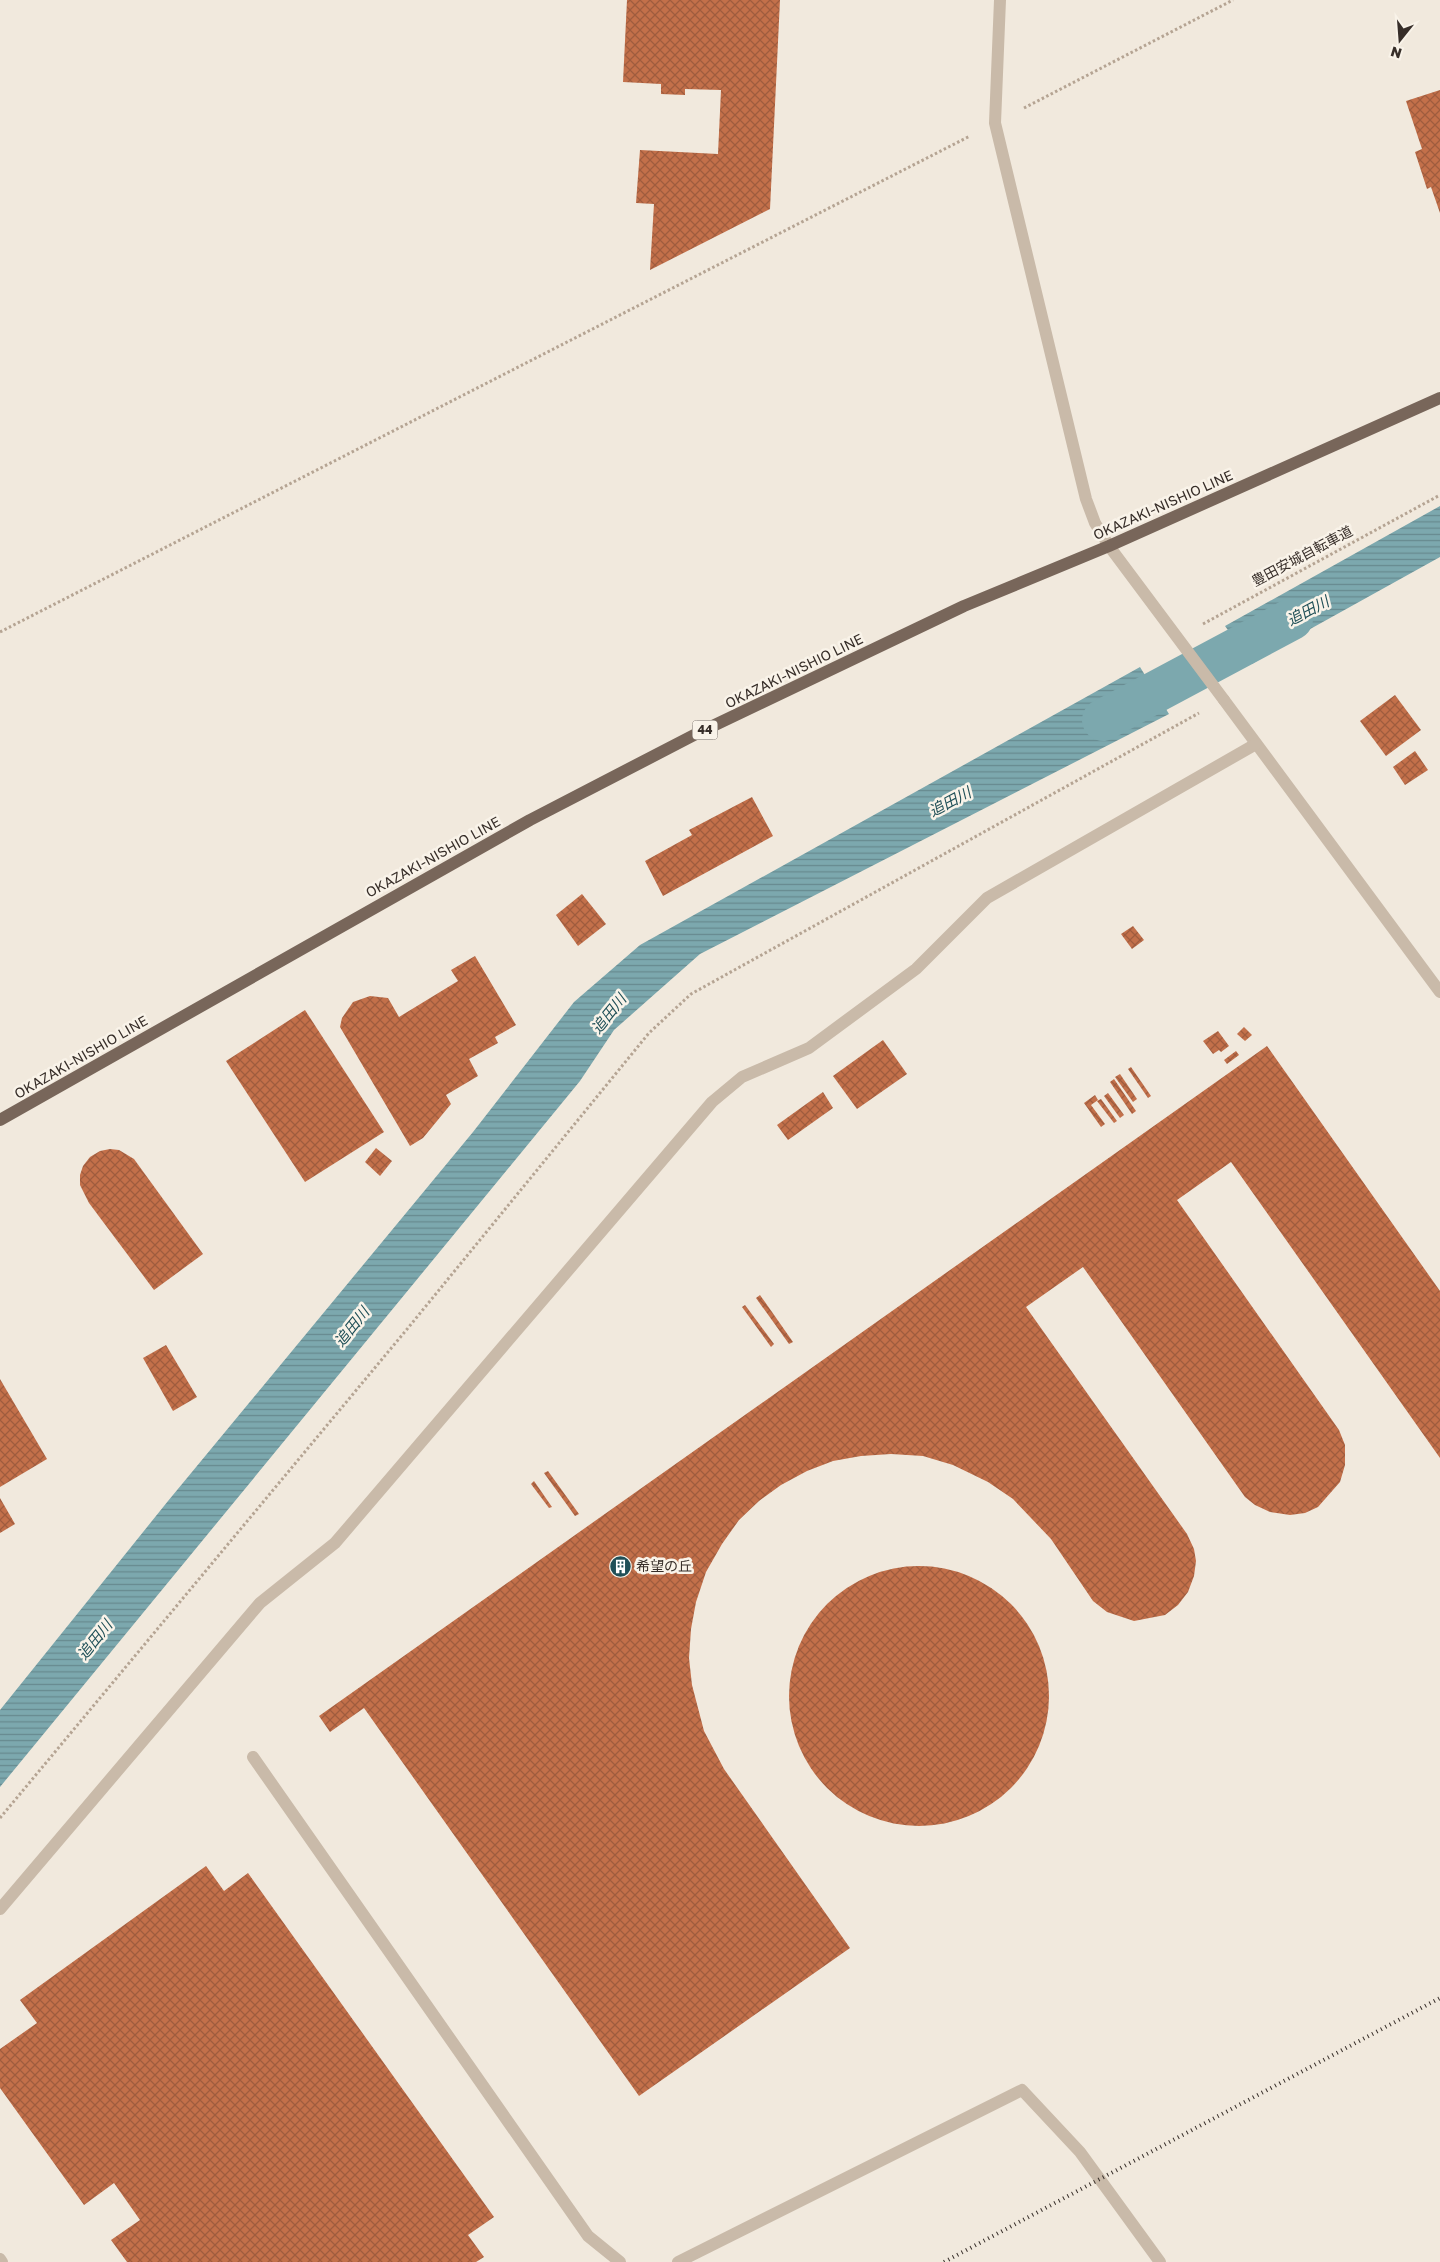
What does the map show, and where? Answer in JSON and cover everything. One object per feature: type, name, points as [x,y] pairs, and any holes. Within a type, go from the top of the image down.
[{"type":"main road","name":"OKAZAKI-NISHIO LINE","points":[[0,1120],[488,844],[696,734],[964,606],[1109,546],[1440,398]]},
{"type":"street","points":[[1000,0],[995,123],[1086,499],[1095,523],[1109,546],[1176,639],[1224,700],[1440,992]]},
{"type":"street","points":[[0,1909],[260,1603],[335,1543],[712,1102],[742,1077],[809,1048],[916,969],[987,898],[1256,744]]},
{"type":"street","points":[[253,1757],[588,2236],[616,2261],[620,2262]]},
{"type":"street","points":[[678,2262],[1022,2090],[1080,2152],[1160,2262]]},
{"type":"path","points":[[0,632],[1233,0]]},
{"type":"path","name":"豊田安城自転車道","points":[[1176,639],[1238,603],[1440,495]]},
{"type":"path","points":[[0,1818],[408,1328],[649,1033],[691,994],[1138,745],[1224,700]]},
{"type":"water","points":[[1440,506],[1440,557],[1294,638],[1252,664],[1225,626]]},
{"type":"water","points":[[1140,667],[1169,714],[700,954],[614,1030],[580,1081],[0,1787],[0,1710],[168,1501],[473,1132],[574,1002],[640,945]]},
{"type":"building","points":[[627,0],[780,0],[770,209],[650,270],[654,204],[636,203],[640,150],[718,154],[721,90],[685,89],[685,95],[661,94],[661,84],[623,82]]},
{"type":"building","points":[[1440,90],[1440,213],[1431,187],[1427,189],[1415,152],[1422,149],[1406,101]]},
{"type":"building","points":[[1395,695],[1421,730],[1386,756],[1360,721]]},
{"type":"building","points":[[1415,751],[1428,770],[1405,785],[1393,767]]},
{"type":"building","points":[[752,797],[773,836],[663,896],[645,861],[692,835],[689,830]]},
{"type":"building","points":[[582,894],[606,924],[578,946],[556,915]]},
{"type":"building","points":[[1133,926],[1144,940],[1132,949],[1121,934]]},
{"type":"building","points":[[475,956],[516,1025],[495,1037],[498,1043],[469,1059],[478,1076],[446,1095],[451,1104],[423,1138],[410,1146],[340,1027],[342,1018],[353,1002],[370,996],[388,998],[399,1017],[458,981],[451,970]]},
{"type":"building","points":[[305,1010],[384,1132],[305,1182],[226,1061]]},
{"type":"building","points":[[1244,1027],[1252,1035],[1245,1041],[1237,1034]]},
{"type":"building","points":[[1218,1031],[1229,1046],[1221,1052],[1219,1050],[1213,1054],[1203,1041]]},
{"type":"building","points":[[883,1040],[907,1074],[857,1109],[833,1076]]},
{"type":"building","name":"希望の丘","points":[[1267,1046],[1440,1291],[1440,1458],[1231,1162],[1177,1200],[1339,1430],[1345,1445],[1345,1465],[1340,1482],[1318,1507],[1305,1513],[1290,1515],[1270,1512],[1255,1505],[1245,1497],[1083,1267],[1026,1307],[1187,1534],[1194,1549],[1196,1561],[1194,1576],[1188,1592],[1178,1605],[1165,1615],[1134,1621],[1107,1612],[1093,1601],[1051,1539],[1013,1499],[988,1482],[953,1465],[923,1456],[891,1454],[861,1456],[833,1461],[807,1471],[781,1485],[759,1501],[739,1520],[706,1572],[696,1602],[691,1629],[689,1658],[692,1685],[704,1731],[724,1769],[850,1948],[639,2096],[364,1708],[330,1732],[319,1716]]},
{"type":"building","points":[[1236,1051],[1239,1055],[1227,1064],[1224,1060]]},
{"type":"building","points":[[1131,1067],[1151,1096],[1148,1098],[1128,1069]]},
{"type":"building","points":[[1120,1074],[1137,1099],[1133,1102],[1115,1077]]},
{"type":"building","points":[[1114,1079],[1136,1111],[1132,1114],[1110,1082]]},
{"type":"building","points":[[823,1092],[833,1108],[788,1140],[777,1125]]},
{"type":"building","points":[[1108,1093],[1124,1115],[1120,1118],[1104,1096]]},
{"type":"building","points":[[1095,1095],[1098,1100],[1091,1105],[1105,1124],[1101,1127],[1084,1103]]},
{"type":"building","points":[[1101,1099],[1117,1121],[1114,1123],[1097,1101]]},
{"type":"building","points":[[376,1148],[392,1161],[380,1176],[365,1162]]},
{"type":"building","points":[[119,1150],[134,1159],[203,1254],[154,1290],[89,1203],[80,1185],[80,1175],[83,1166],[90,1157],[100,1151]]},
{"type":"building","points":[[760,1295],[793,1342],[789,1344],[756,1298]]},
{"type":"building","points":[[745,1305],[774,1344],[771,1347],[742,1307]]},
{"type":"building","points":[[166,1345],[197,1397],[173,1411],[143,1358]]},
{"type":"building","points":[[0,1379],[47,1459],[0,1487]]},
{"type":"building","points":[[548,1471],[579,1514],[575,1516],[544,1473]]},
{"type":"building","points":[[534,1481],[552,1507],[549,1508],[531,1484]]},
{"type":"building","points":[[0,1498],[15,1524],[0,1533]]},
{"type":"building","points":[[919,1566],[944,1569],[969,1576],[991,1588],[1011,1604],[1027,1624],[1039,1646],[1046,1671],[1049,1696],[1046,1721],[1039,1746],[1027,1768],[1011,1788],[991,1804],[969,1816],[944,1823],[919,1826],[894,1823],[869,1816],[847,1804],[827,1788],[811,1768],[799,1746],[792,1721],[789,1696],[792,1671],[799,1646],[811,1624],[827,1604],[847,1588],[869,1576],[894,1569]]},
{"type":"building","points":[[206,1866],[224,1891],[248,1873],[494,2217],[468,2235],[484,2257],[476,2262],[127,2262],[111,2240],[140,2220],[114,2183],[84,2205],[0,2088],[0,2049],[37,2023],[20,2000]]},
{"type":"waterway","name":"追田川","points":[[1103,720],[1292,619]]},
{"type":"railway","points":[[944,2262],[1440,1998]]},
{"type":"place","name":"希望の丘","points":[[620,1566]]}]
